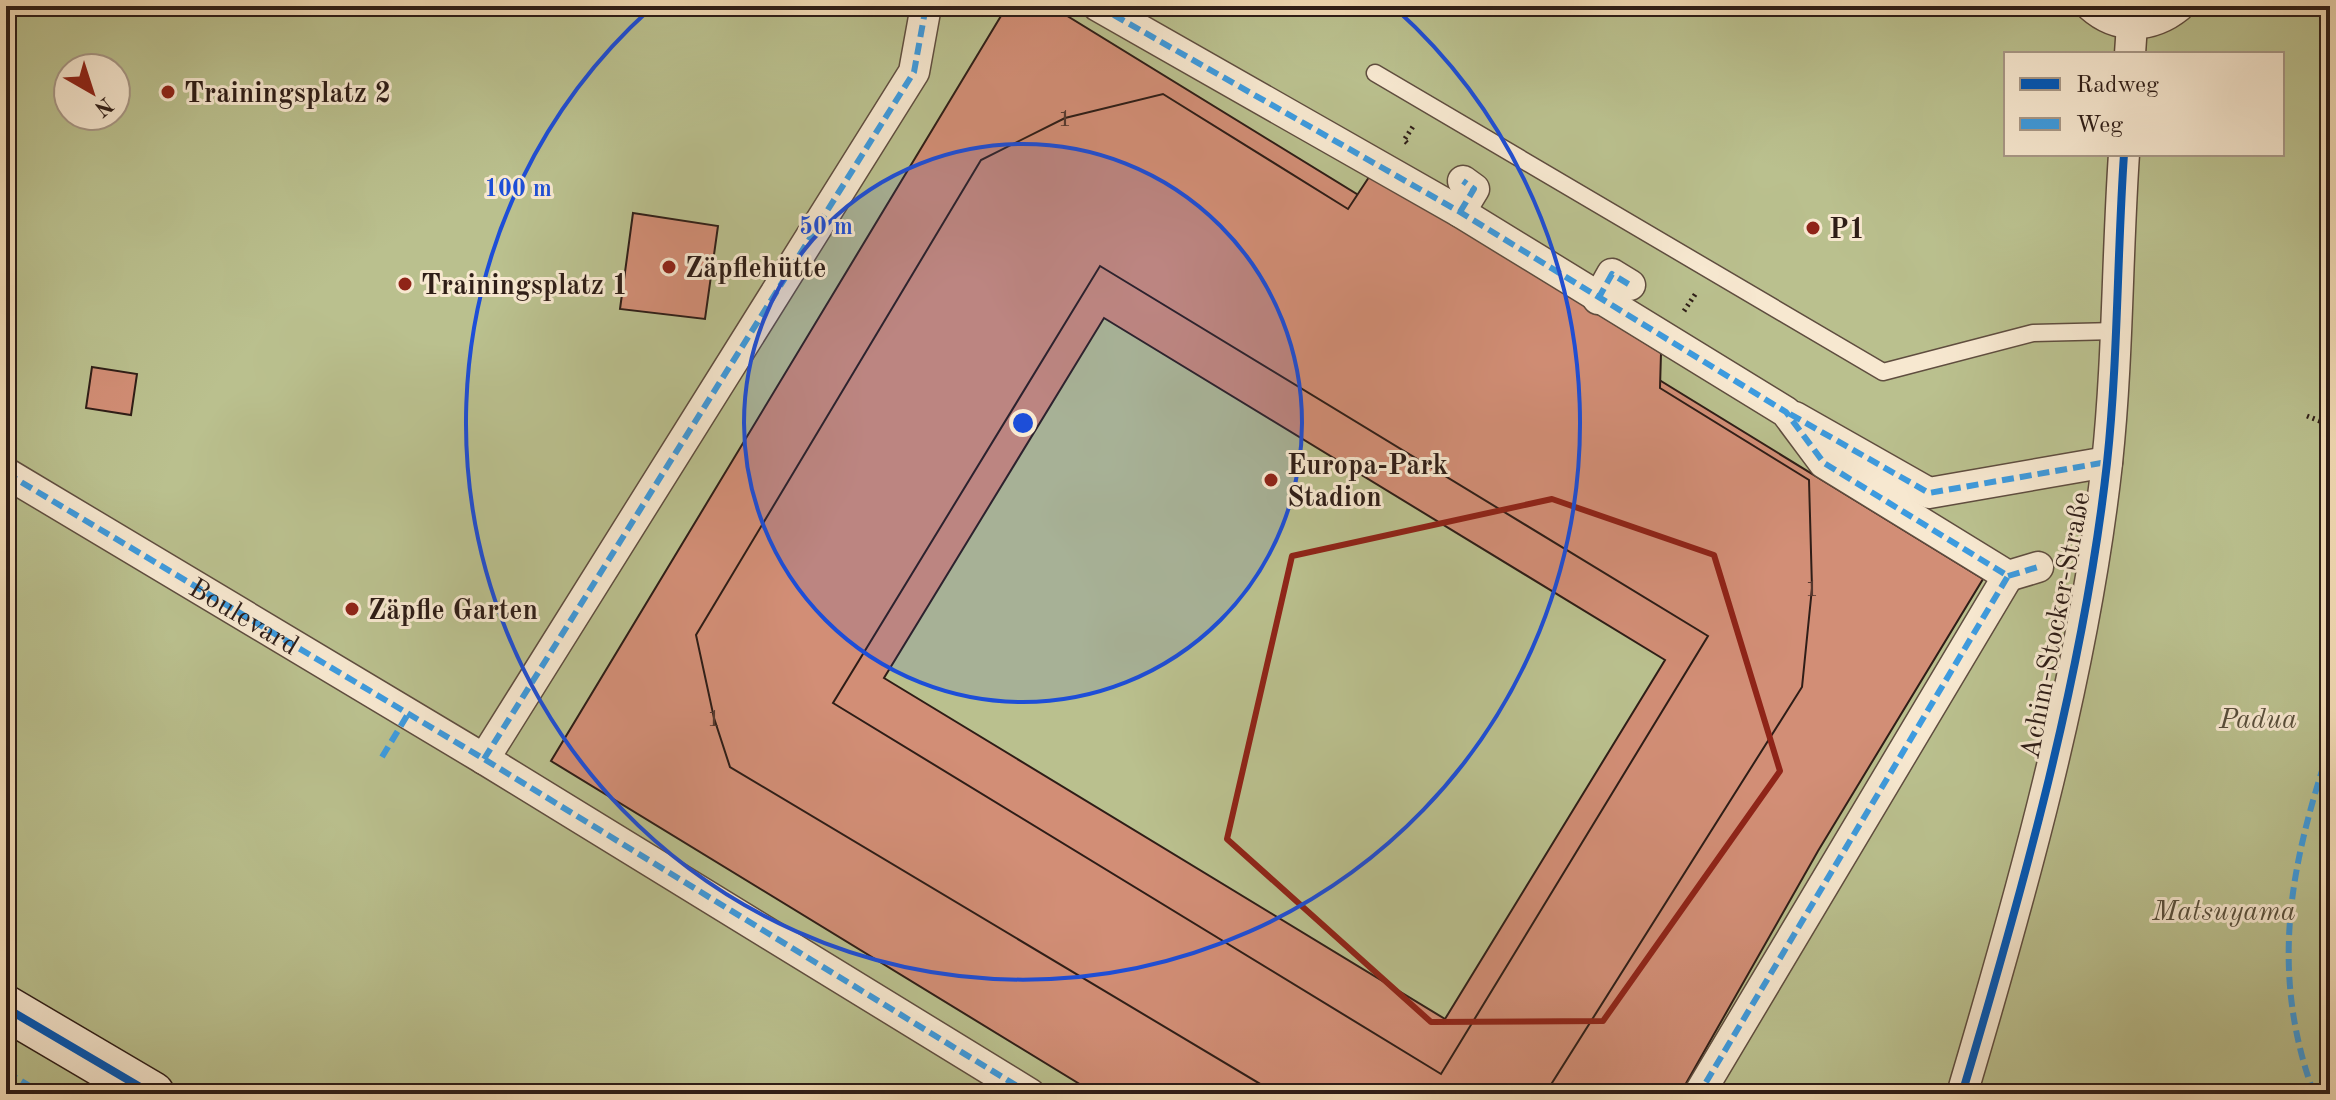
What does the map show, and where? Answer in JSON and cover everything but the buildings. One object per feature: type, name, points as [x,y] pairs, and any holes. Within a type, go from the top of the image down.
[{"type":"street","points":[[484,759],[914,72],[926,6]]},
{"type":"street","points":[[1098,6],[1460,212],[1786,412],[1929,493],[2107,462]]},
{"type":"street","points":[[2091,6],[2106,17],[2132,24],[2158,20],[2179,6]]},
{"type":"street","points":[[2130,52],[2132,24]]},
{"type":"street","name":"Achim-Stocker-Straße","points":[[1962,1094],[2002,957],[2053,757],[2094,555],[2107,462],[2124,156]]},
{"type":"street","points":[[1460,212],[1474,189],[1463,181]]},
{"type":"street","points":[[1598,299],[1612,274],[1630,285]]},
{"type":"street","points":[[1786,412],[1824,463],[2008,576]]},
{"type":"street","name":"Boulevard","points":[[6,473],[484,759],[1030,1094]]},
{"type":"street","points":[[1699,1094],[2008,576],[2038,567]]},
{"type":"street","points":[[6,1008],[152,1094]]},
{"type":"lane","points":[[1375,73],[1883,372],[2033,333],[2116,331]]},
{"type":"path","points":[[2307,416],[2330,425]]},
{"type":"highlighted area","points":[[1552,499],[1714,555],[1780,771],[1603,1021],[1431,1022],[1227,839],[1292,556]]},
{"type":"green space","points":[[6,6],[2330,6],[2330,1094],[6,1094]]},
{"type":"marked path","points":[[484,759],[914,72],[926,6]]},
{"type":"marked path","points":[[1098,6],[1460,212],[1786,412],[1824,463],[2008,576],[1699,1094]]},
{"type":"marked path","points":[[1460,212],[1474,189],[1463,181]]},
{"type":"marked path","points":[[1598,299],[1612,274],[1630,285]]},
{"type":"marked path","points":[[1790,414],[1929,493],[2107,462]]},
{"type":"marked path","points":[[6,473],[484,759],[1030,1094]]},
{"type":"marked path","points":[[2008,576],[2038,567]]},
{"type":"marked path","points":[[382,757],[408,714]]},
{"type":"marked path","points":[[2314,1094],[2300,1049],[2292,1005],[2290,919],[2304,834],[2330,746]]},
{"type":"marked path","points":[[6,1072],[43,1094]]},
{"type":"cycle path","points":[[1962,1094],[2007,940],[2048,781],[2067,701],[2097,542],[2111,424],[2124,156]]},
{"type":"cycle path","points":[[6,1008],[152,1094]]},
{"type":"place","name":"Trainingsplatz 2","points":[[168,92]]},
{"type":"place","name":"P1","points":[[1813,228]]},
{"type":"place","name":"Zäpflehütte","points":[[669,267]]},
{"type":"place","name":"Trainingsplatz 1","points":[[405,284]]},
{"type":"place","name":"Europa-Park Stadion","points":[[1271,480]]},
{"type":"place","name":"Zäpfle Garten","points":[[352,609]]},
{"type":"park label","name":"Padua","points":[[2258,718]]},
{"type":"park label","name":"Matsuyama","points":[[2224,910]]}]
